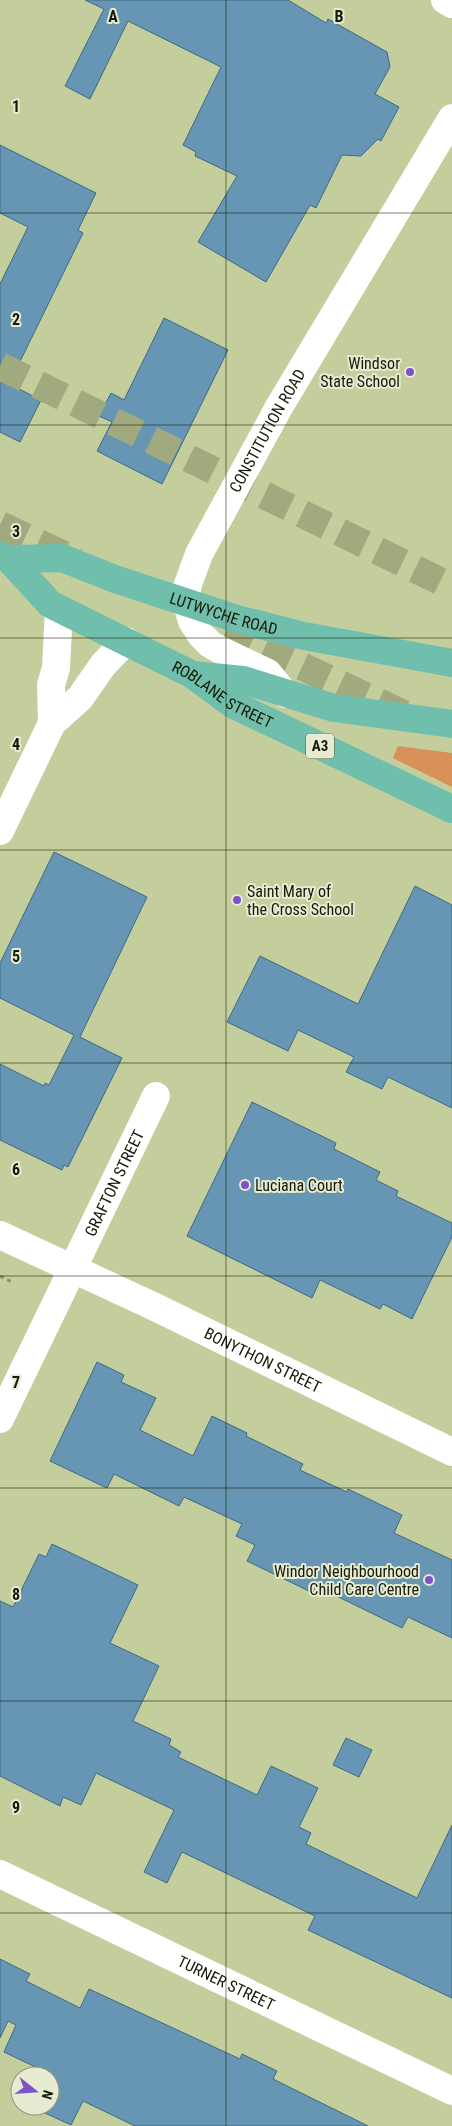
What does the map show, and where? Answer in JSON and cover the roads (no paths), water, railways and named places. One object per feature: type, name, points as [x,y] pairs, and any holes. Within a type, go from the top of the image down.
[{"type":"highway","name":"LUTWYCHE ROAD","points":[[4,557],[62,558],[114,579],[187,604],[304,636],[452,662]]},
{"type":"highway","name":"ROBLANE STREET","points":[[4,557],[50,604],[193,675],[232,704],[452,809]]},
{"type":"highway","name":"A3","points":[[193,675],[243,680],[334,708],[452,724]]},
{"type":"street","points":[[444,0],[452,4]]},
{"type":"street","name":"CONSTITUTION ROAD","points":[[285,694],[268,673],[210,644],[192,620],[187,604],[187,587],[193,567],[241,474],[452,118]]},
{"type":"street","points":[[52,723],[51,685],[56,668],[59,609]]},
{"type":"street","points":[[0,831],[52,723],[80,698],[100,670],[126,641]]},
{"type":"street","name":"GRAFTON STREET","points":[[0,1419],[156,1096]]},
{"type":"street","points":[[0,1235],[72,1269]]},
{"type":"street","name":"BONYTHON STREET","points":[[72,1269],[452,1452]]},
{"type":"street","name":"TURNER STREET","points":[[0,1874],[452,2091]]},
{"type":"tunnel","points":[[0,366],[452,587]]},
{"type":"tunnel","points":[[0,525],[77,561]]},
{"type":"tunnel","points":[[188,613],[408,716]]},
{"type":"place","name":"Windsor State School","points":[[410,372]]},
{"type":"place","name":"Saint Mary of the Cross School","points":[[237,900]]},
{"type":"place","name":"Luciana Court","points":[[245,1185]]},
{"type":"place","name":"Windor Neighbourhood Child Care Centre","points":[[429,1580]]}]
